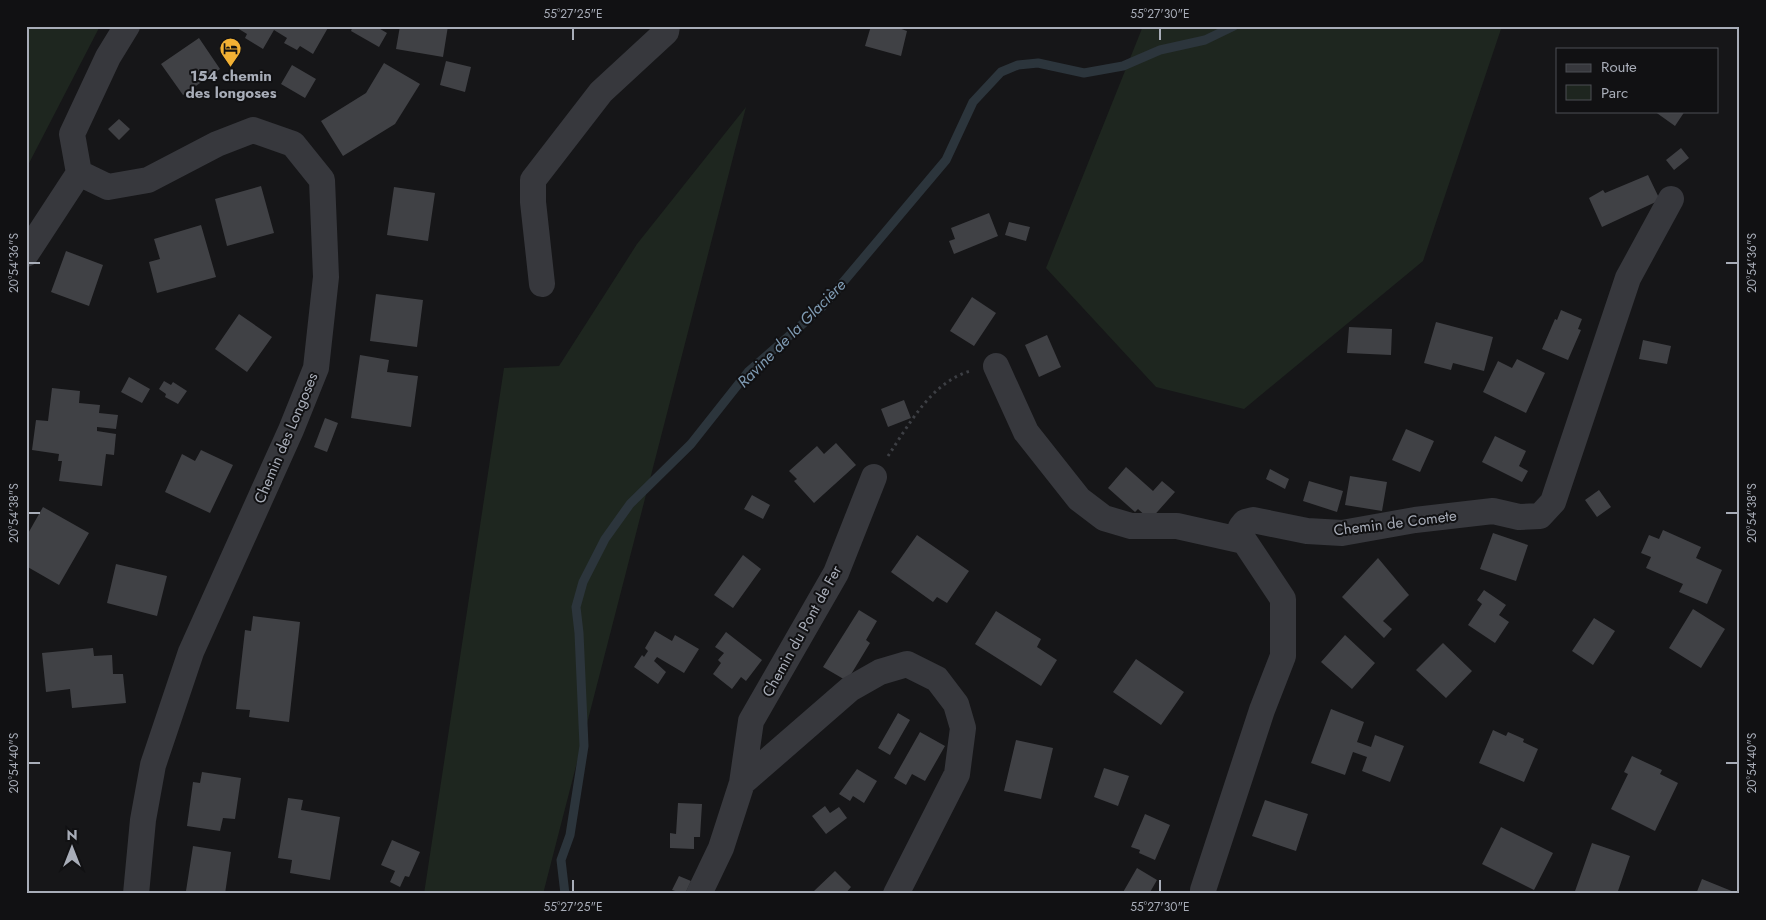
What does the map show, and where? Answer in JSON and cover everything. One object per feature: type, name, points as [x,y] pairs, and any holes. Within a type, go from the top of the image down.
[{"type":"street","points":[[26,254],[79,173],[72,134],[108,57],[127,26]]},
{"type":"street","points":[[542,284],[533,202],[533,180],[601,92],[666,32],[667,26]]},
{"type":"street","name":"Chemin des Longoses","points":[[79,173],[108,187],[148,180],[217,144],[253,130],[293,144],[322,180],[326,277],[316,368],[291,430],[191,652],[153,765],[143,820],[136,894]]},
{"type":"street","name":"Chemin de Comete","points":[[1244,541],[1241,536],[1241,527],[1245,522],[1253,520],[1306,531],[1342,533],[1415,520],[1493,511],[1519,517],[1540,516],[1553,502],[1628,278],[1671,199]]},
{"type":"street","points":[[996,366],[1026,432],[1079,499],[1104,518],[1131,526],[1177,526],[1244,541],[1283,599],[1285,622],[1283,656],[1262,710],[1202,890],[1203,894]]},
{"type":"street","name":"Chemin du Pont de Fer","points":[[699,894],[721,848],[742,783],[751,721],[836,573],[874,477]]},
{"type":"street","points":[[742,783],[850,689],[880,672],[907,664],[938,679],[956,704],[963,728],[957,774],[896,894]]},
{"type":"path","points":[[874,477],[924,403],[948,381],[954,376],[983,367],[996,366]]},
{"type":"green space","points":[[26,26],[100,26],[26,169]]},
{"type":"green space","points":[[1143,26],[1502,26],[1423,261],[1244,409],[1156,387],[1046,268]]},
{"type":"green space","points":[[746,107],[543,894],[424,894],[504,368],[559,366],[637,244]]},
{"type":"building","points":[[234,26],[329,26],[313,54],[300,46],[297,50],[284,43],[287,38],[274,30],[263,49],[245,38],[247,34]]},
{"type":"building","points":[[353,26],[375,26],[387,33],[379,47],[351,31]]},
{"type":"building","points":[[400,26],[448,26],[443,57],[396,49]]},
{"type":"building","points":[[871,26],[893,26],[907,31],[901,56],[865,46]]},
{"type":"building","points":[[199,38],[220,69],[183,95],[161,64]]},
{"type":"building","points":[[446,61],[471,67],[465,92],[440,85]]},
{"type":"building","points":[[384,63],[420,84],[395,124],[343,156],[321,121],[366,93]]},
{"type":"building","points":[[292,65],[316,79],[305,98],[281,84]]},
{"type":"building","points":[[1655,112],[1684,112],[1675,126]]},
{"type":"building","points":[[119,119],[130,129],[119,140],[108,129]]},
{"type":"building","points":[[1681,148],[1689,158],[1674,170],[1666,160]]},
{"type":"building","points":[[1648,175],[1660,200],[1602,227],[1589,198],[1603,190],[1605,193]]},
{"type":"building","points":[[261,186],[274,233],[227,246],[215,199]]},
{"type":"building","points":[[394,187],[435,193],[428,241],[387,235]]},
{"type":"building","points":[[989,213],[998,236],[954,254],[949,241],[955,239],[951,228]]},
{"type":"building","points":[[1009,222],[1030,227],[1026,241],[1005,235]]},
{"type":"building","points":[[201,225],[216,277],[157,293],[149,262],[160,259],[154,239]]},
{"type":"building","points":[[66,251],[103,265],[89,306],[51,292]]},
{"type":"building","points":[[376,294],[423,300],[417,347],[370,341]]},
{"type":"building","points":[[972,297],[996,313],[974,346],[950,331]]},
{"type":"building","points":[[1561,310],[1582,319],[1578,329],[1581,330],[1568,360],[1542,349]]},
{"type":"building","points":[[239,314],[272,337],[247,372],[215,349]]},
{"type":"building","points":[[1436,322],[1493,337],[1484,371],[1453,363],[1451,370],[1424,363]]},
{"type":"building","points":[[1349,327],[1392,329],[1391,355],[1347,353]]},
{"type":"building","points":[[1047,335],[1061,367],[1039,377],[1025,345]]},
{"type":"building","points":[[1643,340],[1671,346],[1667,364],[1639,359]]},
{"type":"building","points":[[360,355],[389,360],[387,372],[418,376],[411,427],[351,418]]},
{"type":"building","points":[[1517,359],[1545,373],[1526,413],[1483,392],[1498,361],[1512,368]]},
{"type":"building","points":[[129,377],[150,389],[142,403],[121,392]]},
{"type":"building","points":[[164,381],[171,385],[173,382],[187,391],[178,404],[165,397],[166,394],[159,389]]},
{"type":"building","points":[[52,388],[80,391],[79,403],[100,405],[99,413],[118,415],[116,429],[97,427],[97,431],[116,434],[114,455],[106,454],[102,486],[59,481],[62,461],[58,461],[59,454],[32,450],[36,420],[48,421]]},
{"type":"building","points":[[904,400],[911,418],[888,427],[881,409]]},
{"type":"building","points":[[325,418],[338,423],[327,452],[314,447]]},
{"type":"building","points":[[1406,429],[1434,441],[1420,472],[1392,460]]},
{"type":"building","points":[[1495,436],[1526,451],[1519,466],[1528,471],[1522,482],[1482,462]]},
{"type":"building","points":[[836,443],[856,465],[814,503],[794,481],[797,479],[789,471],[817,446],[824,454]]},
{"type":"building","points":[[201,450],[233,465],[210,513],[165,492],[182,454],[195,461]]},
{"type":"building","points":[[1126,467],[1153,491],[1162,481],[1175,492],[1150,520],[1138,509],[1135,512],[1108,488]]},
{"type":"building","points":[[1270,469],[1289,479],[1285,489],[1266,479]]},
{"type":"building","points":[[1350,476],[1387,482],[1382,511],[1345,505]]},
{"type":"building","points":[[1309,481],[1343,491],[1337,512],[1303,501]]},
{"type":"building","points":[[1599,490],[1611,507],[1597,517],[1585,500]]},
{"type":"building","points":[[752,495],[770,505],[763,519],[744,509]]},
{"type":"building","points":[[43,507],[89,533],[59,585],[26,566],[26,537]]},
{"type":"building","points":[[1663,530],[1701,547],[1696,558],[1722,570],[1707,604],[1679,592],[1683,584],[1646,568],[1651,557],[1641,553],[1649,535],[1659,539]]},
{"type":"building","points":[[1493,533],[1528,545],[1516,581],[1480,569]]},
{"type":"building","points":[[917,535],[969,571],[947,603],[937,597],[933,602],[891,572]]},
{"type":"building","points":[[743,555],[761,569],[733,608],[714,595]]},
{"type":"building","points":[[1378,558],[1409,595],[1383,621],[1392,629],[1384,638],[1342,597]]},
{"type":"building","points":[[116,564],[167,576],[157,616],[107,603]]},
{"type":"building","points":[[1484,590],[1506,605],[1499,615],[1509,622],[1495,643],[1468,625],[1482,604],[1477,600]]},
{"type":"building","points":[[1693,609],[1725,629],[1701,668],[1669,648]]},
{"type":"building","points":[[859,610],[877,621],[866,640],[870,643],[847,681],[823,667]]},
{"type":"building","points":[[996,611],[1041,639],[1037,647],[1057,660],[1041,686],[975,644]]},
{"type":"building","points":[[253,616],[300,622],[289,722],[249,717],[250,710],[236,709],[245,630],[251,631]]},
{"type":"building","points":[[1594,618],[1615,631],[1593,665],[1572,651]]},
{"type":"building","points":[[655,631],[672,641],[675,635],[699,649],[684,673],[657,657],[654,661],[666,672],[658,684],[634,667],[642,655],[644,657],[648,651],[645,648]]},
{"type":"building","points":[[726,632],[762,660],[746,681],[741,677],[732,689],[713,674],[721,663],[718,660],[724,653],[715,647]]},
{"type":"building","points":[[1345,635],[1375,663],[1352,689],[1321,662]]},
{"type":"building","points":[[1443,643],[1472,671],[1446,698],[1416,670]]},
{"type":"building","points":[[93,648],[94,656],[112,655],[113,674],[123,674],[126,703],[72,708],[70,689],[46,692],[42,653]]},
{"type":"building","points":[[1136,659],[1184,692],[1161,725],[1113,692]]},
{"type":"building","points":[[1331,709],[1364,722],[1357,742],[1371,747],[1375,735],[1404,746],[1390,782],[1362,771],[1367,757],[1353,752],[1345,775],[1311,763]]},
{"type":"building","points":[[898,713],[910,720],[890,755],[878,748]]},
{"type":"building","points":[[1493,730],[1506,736],[1508,732],[1524,739],[1523,742],[1538,749],[1524,782],[1479,763]]},
{"type":"building","points":[[920,732],[945,746],[925,781],[912,774],[906,785],[894,778]]},
{"type":"building","points":[[1016,740],[1053,748],[1041,799],[1004,791]]},
{"type":"building","points":[[1632,756],[1662,770],[1660,774],[1678,783],[1655,831],[1611,809],[1628,774],[1624,772]]},
{"type":"building","points":[[1104,768],[1129,776],[1118,806],[1094,797]]},
{"type":"building","points":[[857,769],[877,781],[864,803],[853,796],[850,801],[839,794]]},
{"type":"building","points":[[202,772],[241,778],[235,819],[223,818],[220,831],[187,826],[193,782],[200,783]]},
{"type":"building","points":[[288,798],[303,800],[301,810],[340,817],[330,880],[290,873],[292,860],[278,858]]},
{"type":"building","points":[[1265,800],[1308,814],[1296,851],[1252,836]]},
{"type":"building","points":[[678,803],[702,804],[700,837],[694,837],[694,849],[670,848],[670,833],[676,834]]},
{"type":"building","points":[[825,806],[830,813],[839,807],[847,818],[826,834],[812,816]]},
{"type":"building","points":[[1145,814],[1170,825],[1155,860],[1139,853],[1140,850],[1131,847]]},
{"type":"building","points":[[1501,827],[1553,853],[1534,890],[1482,864]]},
{"type":"building","points":[[392,840],[420,852],[409,877],[405,876],[400,887],[390,882],[395,871],[381,865]]},
{"type":"building","points":[[1592,843],[1630,856],[1617,894],[1574,894]]},
{"type":"building","points":[[193,846],[231,852],[225,894],[186,891]]},
{"type":"building","points":[[1137,868],[1157,880],[1149,894],[1122,894]]},
{"type":"building","points":[[835,871],[851,887],[845,894],[816,894],[814,891]]},
{"type":"building","points":[[679,876],[691,881],[685,894],[672,890]]},
{"type":"building","points":[[1702,879],[1739,894],[1696,894]]},
{"type":"waterway","name":"Ravine de la Glacière","points":[[565,894],[561,860],[570,835],[584,746],[579,633],[576,607],[583,582],[605,539],[630,504],[691,444],[748,372],[823,306],[946,160],[973,102],[1001,72],[1018,65],[1038,63],[1084,73],[1123,66],[1160,50],[1205,40],[1234,26]]},
{"type":"place","name":"154 chemin des longoses","points":[[231,67]]}]
